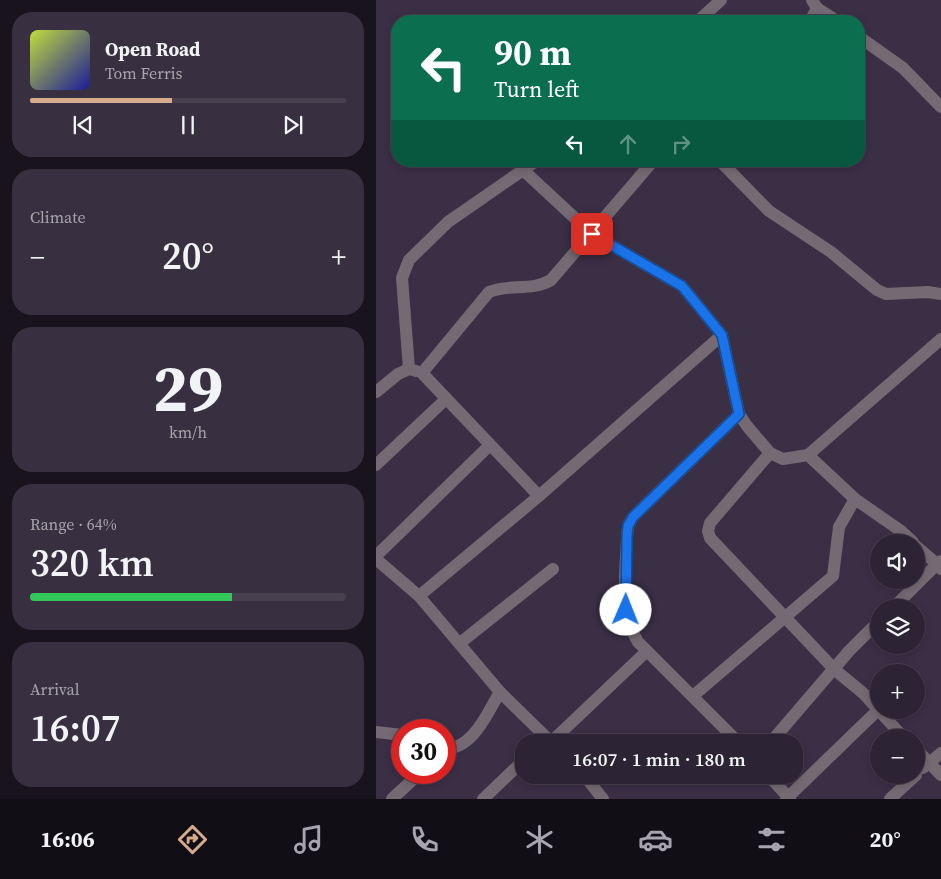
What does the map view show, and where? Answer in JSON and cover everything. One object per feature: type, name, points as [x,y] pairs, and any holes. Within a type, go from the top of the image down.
[{"type":"street","points":[[704,15],[720,0]]},
{"type":"street","points":[[815,4],[829,15]]},
{"type":"street","points":[[865,41],[903,68],[941,107]]},
{"type":"street","points":[[409,369],[402,278],[409,260],[448,222],[527,167]]},
{"type":"street","points":[[422,373],[489,292],[502,286],[540,286],[551,280],[648,167]]},
{"type":"street","points":[[726,167],[770,212],[831,252],[877,290],[886,294],[928,292],[941,294]]},
{"type":"street","points":[[523,170],[592,234],[682,286],[722,335],[739,414],[770,453],[783,459],[808,455],[941,339]]},
{"type":"street","points":[[419,596],[539,496],[722,335]]},
{"type":"street","points":[[376,392],[398,374],[409,369],[422,373],[539,496]]},
{"type":"street","points":[[376,465],[446,399]]},
{"type":"street","points":[[730,734],[638,642],[627,619],[628,526],[633,517],[739,414]]},
{"type":"street","points":[[490,445],[376,558],[419,596],[500,692],[543,734]]},
{"type":"street","points":[[770,453],[710,523],[708,531],[710,538],[835,670],[870,701]]},
{"type":"street","points":[[808,455],[855,499],[904,534]]},
{"type":"street","points":[[693,696],[833,576],[839,527],[855,499]]},
{"type":"street","points":[[903,599],[939,565],[925,553]]},
{"type":"street","points":[[460,644],[553,568]]},
{"type":"street","points":[[778,734],[835,670],[849,651],[870,630]]},
{"type":"street","points":[[559,734],[647,651]]},
{"type":"street","points":[[456,747],[475,734],[500,692]]},
{"type":"street","points":[[776,784],[788,798],[870,718]]},
{"type":"street","points":[[886,719],[896,729]]},
{"type":"street","points":[[376,732],[391,734]]},
{"type":"street","points":[[925,767],[941,753]]},
{"type":"street","points":[[925,757],[941,775]]},
{"type":"street","points":[[483,799],[515,769]]},
{"type":"street","points":[[392,799],[408,784]]},
{"type":"street","points":[[592,784],[604,799]]},
{"type":"street","points":[[890,799],[906,784]]},
{"type":"route","points":[[592,234],[682,286],[722,335],[739,414],[633,517],[628,526],[627,536],[626,610]]}]
